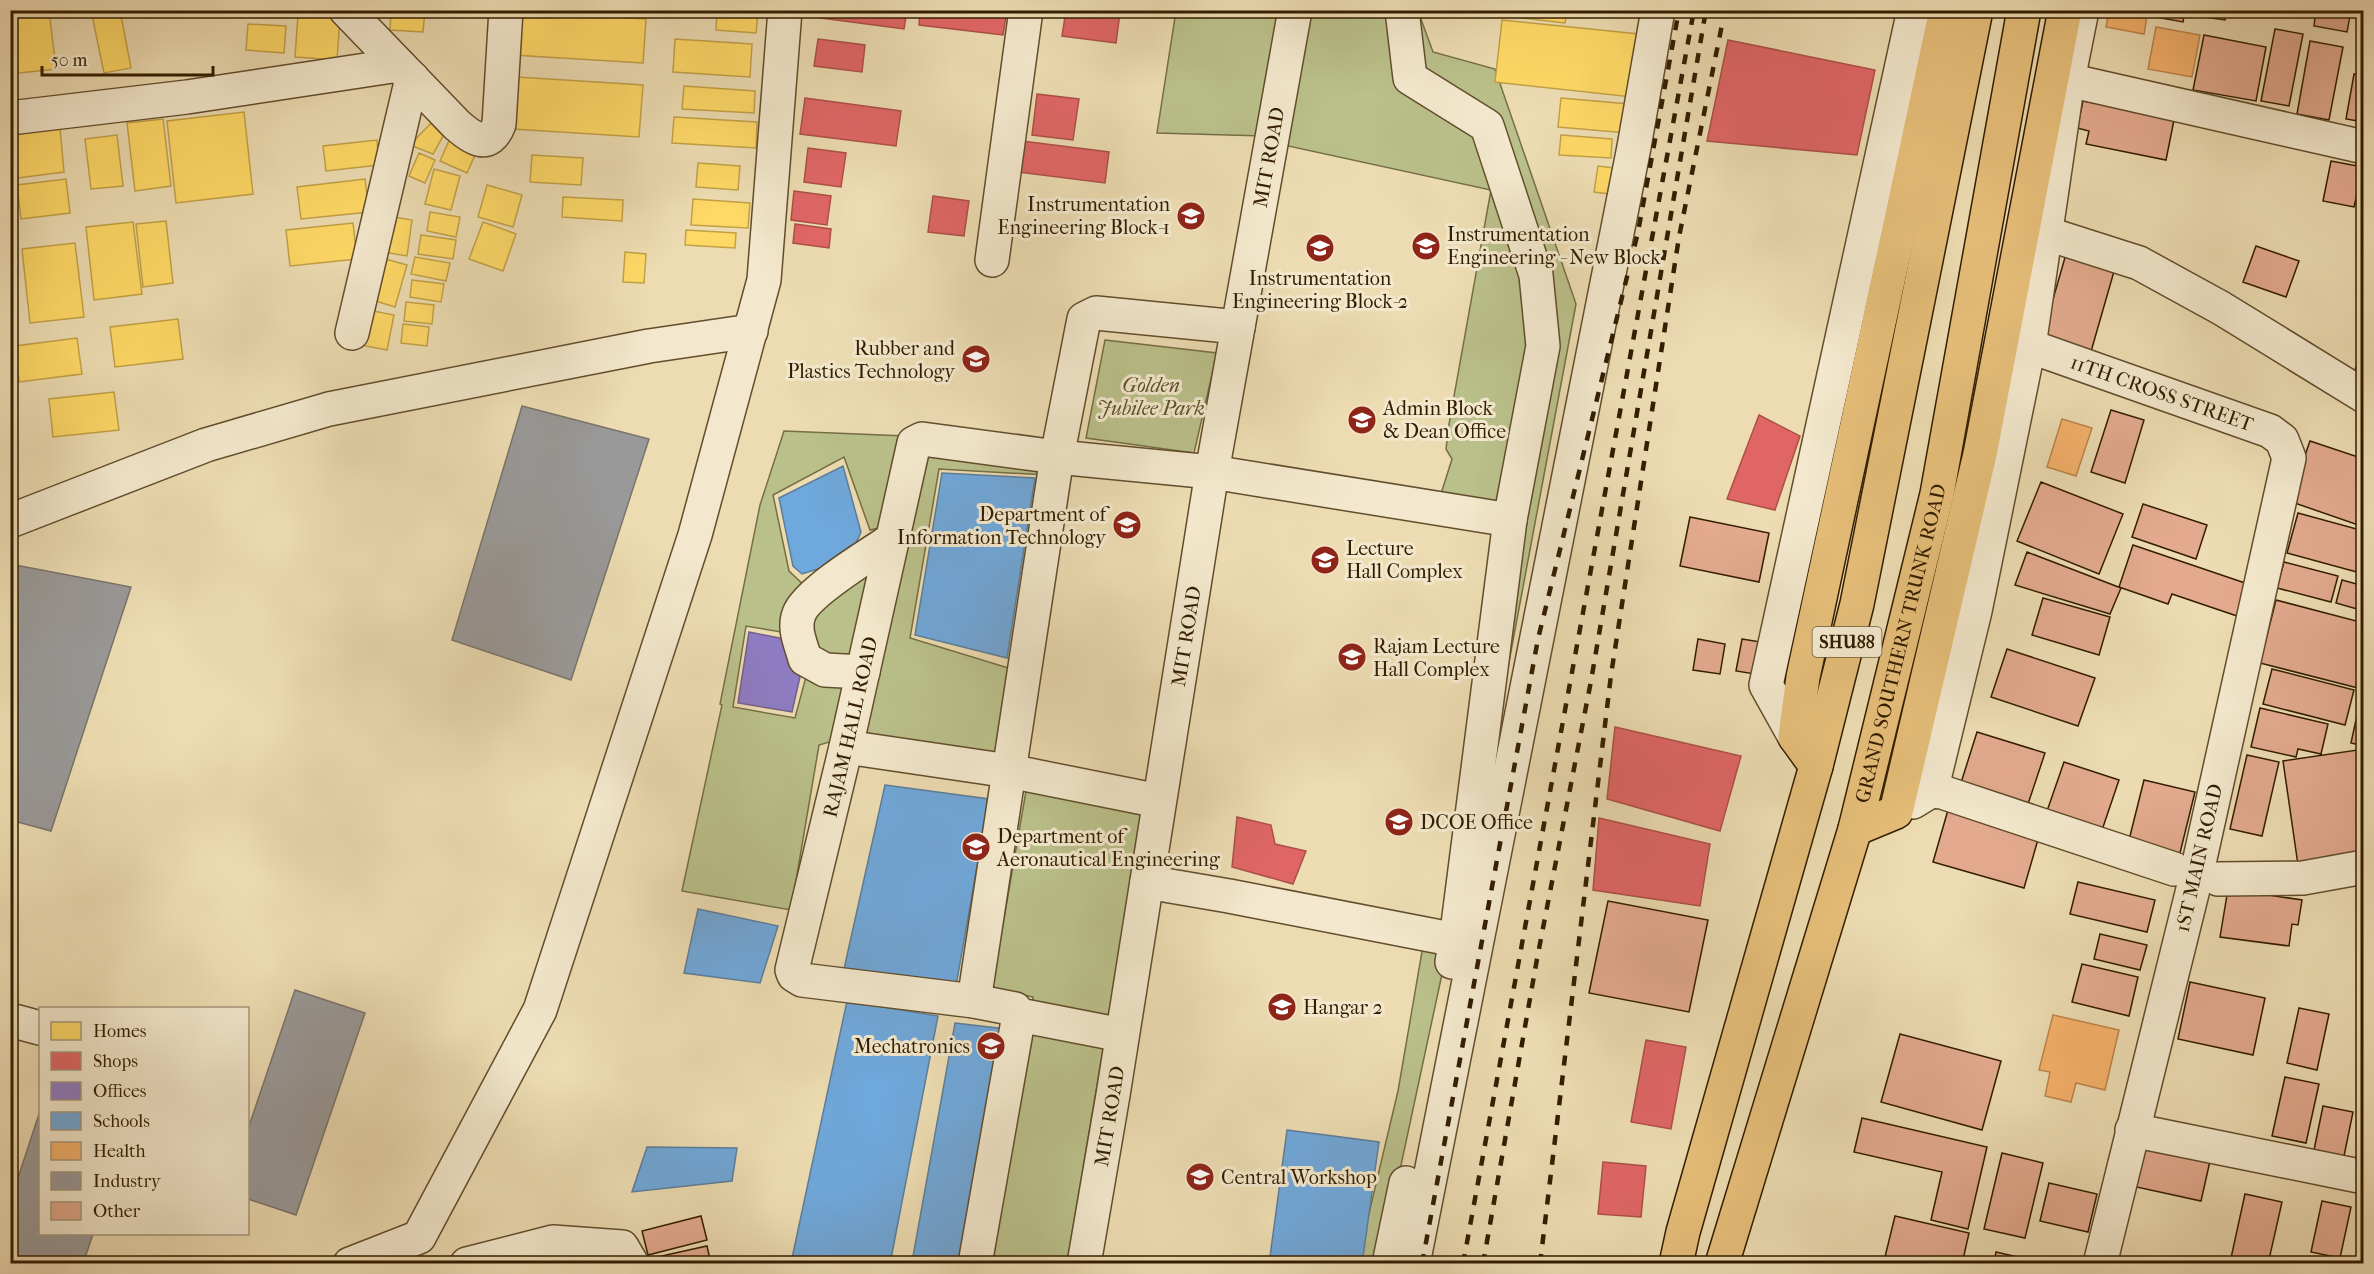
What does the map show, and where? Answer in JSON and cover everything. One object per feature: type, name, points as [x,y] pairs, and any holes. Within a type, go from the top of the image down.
[{"type":"main road","points":[[1816,766],[1795,737],[1803,677],[1946,10]]},
{"type":"main road","name":"SHU88","points":[[1676,1263],[1816,766],[1857,604],[1976,10]]},
{"type":"main road","name":"GRAND SOUTHERN TRUNK ROAD","points":[[1722,1263],[1855,829],[1937,494],[2024,10]]},
{"type":"main road","points":[[1855,829],[1896,812],[1980,454],[2065,10]]},
{"type":"street","points":[[346,10],[468,135],[479,140],[484,140],[496,133],[499,124],[506,10]]},
{"type":"street","points":[[350,1263],[418,1237],[540,1010],[695,535],[752,332],[764,280],[785,10]]},
{"type":"street","points":[[992,260],[1026,10]]},
{"type":"street","name":"MIT ROAD","points":[[1084,1263],[1212,472],[1295,10]]},
{"type":"street","points":[[1389,1263],[1456,940],[1510,520],[1543,346],[1536,275],[1487,126],[1410,78],[1402,10]]},
{"type":"street","points":[[1413,1263],[1632,158],[1658,10]]},
{"type":"street","points":[[1795,737],[1766,685],[1914,10]]},
{"type":"street","points":[[1931,791],[1975,611],[2029,346],[2068,80],[2082,10]]},
{"type":"street","points":[[10,118],[406,71]]},
{"type":"street","points":[[352,333],[406,71]]},
{"type":"street","points":[[2068,80],[2364,147]]},
{"type":"street","points":[[2045,233],[2139,263],[2222,308],[2364,396]]},
{"type":"street","points":[[974,1001],[1057,457],[1084,319],[1096,313],[1238,327]]},
{"type":"street","points":[[10,522],[206,445],[329,409],[649,346],[752,332]]},
{"type":"street","name":"11TH CROSS STREET","points":[[2029,346],[2270,431],[2282,440],[2288,451]]},
{"type":"street","name":"RAJAM HALL ROAD","points":[[1122,1035],[1019,1014],[1015,1009],[974,1001],[802,980],[794,975],[793,965],[846,747],[912,446],[918,440],[1057,457],[1212,472],[1510,520]]},
{"type":"street","name":"1ST MAIN ROAD","points":[[2100,1263],[2195,881],[2289,458],[2288,451]]},
{"type":"street","points":[[863,672],[825,670],[806,659],[796,630],[799,612],[824,585],[893,539]]},
{"type":"street","points":[[846,747],[1009,771],[1159,801]]},
{"type":"street","points":[[1896,812],[1931,791],[1942,792],[2174,869]]},
{"type":"street","points":[[2217,879],[2303,878],[2364,867]]},
{"type":"street","points":[[1147,882],[1456,940]]},
{"type":"street","points":[[975,1263],[1019,1014]]},
{"type":"street","points":[[10,1020],[39,1028]]},
{"type":"street","points":[[2132,1130],[2364,1177]]},
{"type":"street","points":[[469,1263],[553,1242],[622,1247],[632,1263]]},
{"type":"green space","points":[[1176,11],[1285,11],[1263,136],[1157,133]]},
{"type":"green space","points":[[1304,11],[1393,11],[1400,79],[1479,132],[1528,279],[1533,347],[1503,509],[1440,497],[1452,459],[1446,449],[1449,424],[1491,190],[1279,144]]},
{"type":"green space","points":[[1418,11],[1433,52],[1495,69],[1576,304],[1459,929],[1550,345],[1492,121],[1417,75]]},
{"type":"green space","name":"Golden Jubilee Park","points":[[1105,340],[1217,353],[1194,453],[1086,438]]},
{"type":"green space","points":[[784,431],[906,436],[887,526],[870,530],[844,457],[773,495],[789,571],[806,587],[787,633],[746,626],[733,707],[795,718],[808,669],[854,678],[839,739],[819,745],[791,910],[682,891],[722,705],[720,704],[760,505]]},
{"type":"green space","points":[[920,448],[1049,462],[1047,475],[939,469],[910,638],[1015,670],[1000,765],[855,741]]},
{"type":"green space","points":[[884,551],[857,665],[808,646],[805,615]]},
{"type":"green space","points":[[1026,791],[1143,813],[1067,1263],[987,1264],[1033,997],[992,988]]},
{"type":"green space","points":[[1424,940],[1448,946],[1380,1263],[1357,1264],[1398,1091]]},
{"type":"building: Homes","points":[[10,10],[49,10],[56,69],[10,74]]},
{"type":"building: Homes","points":[[91,10],[120,10],[131,68],[104,73]]},
{"type":"building: Homes","points":[[391,10],[425,10],[423,32],[390,30]]},
{"type":"building: Homes","points":[[717,10],[758,10],[756,33],[716,30]]},
{"type":"building: Homes","points":[[1523,10],[1567,10],[1565,23],[1522,18]]},
{"type":"building: Homes","points":[[515,11],[646,19],[643,63],[512,55]]},
{"type":"building: Homes","points":[[298,15],[340,18],[337,60],[295,57]]},
{"type":"building: Homes","points":[[1502,20],[1639,34],[1632,97],[1495,82]]},
{"type":"building: Homes","points":[[248,24],[286,26],[284,53],[246,50]]},
{"type":"building: Homes","points":[[675,39],[752,44],[750,77],[673,72]]},
{"type":"building: Homes","points":[[517,77],[643,85],[639,137],[513,129]]},
{"type":"building: Homes","points":[[684,86],[755,91],[754,113],[682,109]]},
{"type":"building: Homes","points":[[1561,98],[1629,104],[1627,133],[1558,127]]},
{"type":"building: Homes","points":[[244,112],[253,194],[176,203],[167,121]]},
{"type":"building: Homes","points":[[674,117],[757,122],[756,148],[672,143]]},
{"type":"building: Homes","points":[[163,119],[171,186],[135,191],[127,123]]},
{"type":"building: Homes","points":[[431,123],[443,136],[433,154],[410,145]]},
{"type":"building: Homes","points":[[60,129],[64,172],[10,179],[10,135]]},
{"type":"building: Homes","points":[[452,134],[479,146],[467,173],[440,161]]},
{"type":"building: Homes","points":[[117,135],[123,186],[91,189],[85,139]]},
{"type":"building: Homes","points":[[1561,135],[1612,139],[1611,158],[1559,155]]},
{"type":"building: Homes","points":[[377,140],[379,165],[326,171],[323,146]]},
{"type":"building: Homes","points":[[419,153],[435,160],[425,183],[409,176]]},
{"type":"building: Homes","points":[[532,155],[583,158],[581,185],[530,182]]},
{"type":"building: Homes","points":[[698,163],[740,166],[738,190],[696,187]]},
{"type":"building: Homes","points":[[1598,166],[1621,169],[1618,195],[1594,192]]},
{"type":"building: Homes","points":[[434,169],[460,176],[451,210],[425,204]]},
{"type":"building: Homes","points":[[66,179],[70,213],[21,219],[17,185]]},
{"type":"building: Homes","points":[[365,179],[369,212],[301,219],[297,187]]},
{"type":"building: Homes","points":[[487,185],[522,195],[513,227],[478,217]]},
{"type":"building: Homes","points":[[563,197],[623,200],[622,221],[562,217]]},
{"type":"building: Homes","points":[[693,199],[750,203],[748,228],[691,225]]},
{"type":"building: Homes","points":[[430,212],[460,217],[456,237],[427,231]]},
{"type":"building: Homes","points":[[382,215],[412,220],[407,256],[377,251]]},
{"type":"building: Homes","points":[[166,221],[173,283],[143,287],[136,224]]},
{"type":"building: Homes","points":[[133,222],[142,294],[94,300],[86,227]]},
{"type":"building: Homes","points":[[483,222],[516,234],[503,271],[469,259]]},
{"type":"building: Homes","points":[[353,223],[357,259],[290,266],[286,230]]},
{"type":"building: Homes","points":[[686,230],[736,233],[735,248],[685,245]]},
{"type":"building: Homes","points":[[421,235],[456,240],[453,259],[418,254]]},
{"type":"building: Homes","points":[[75,243],[84,317],[30,323],[22,249]]},
{"type":"building: Homes","points":[[625,252],[646,254],[644,283],[623,282]]},
{"type":"building: Homes","points":[[375,256],[407,265],[395,307],[363,297]]},
{"type":"building: Homes","points":[[415,257],[450,263],[446,281],[411,274]]},
{"type":"building: Homes","points":[[412,280],[444,284],[441,302],[410,297]]},
{"type":"building: Homes","points":[[406,302],[434,305],[432,324],[404,321]]},
{"type":"building: Homes","points":[[363,309],[394,315],[387,350],[356,344]]},
{"type":"building: Homes","points":[[178,319],[183,359],[115,367],[110,327]]},
{"type":"building: Homes","points":[[403,324],[429,327],[427,346],[401,343]]},
{"type":"building: Homes","points":[[77,338],[82,374],[19,382],[15,346]]},
{"type":"building: Homes","points":[[114,392],[119,430],[53,437],[49,399]]},
{"type":"building: Shops","points":[[814,10],[907,10],[904,29],[814,17]]},
{"type":"building: Shops","points":[[920,10],[1007,10],[1003,35],[919,25]]},
{"type":"building: Shops","points":[[1066,10],[1120,13],[1116,43],[1062,36]]},
{"type":"building: Shops","points":[[818,39],[865,45],[862,72],[814,66]]},
{"type":"building: Shops","points":[[1728,40],[1875,70],[1857,155],[1707,141]]},
{"type":"building: Shops","points":[[1037,94],[1079,99],[1073,140],[1032,135]]},
{"type":"building: Shops","points":[[805,98],[901,111],[896,146],[800,134]]},
{"type":"building: Shops","points":[[1014,140],[1109,152],[1105,183],[1010,171]]},
{"type":"building: Shops","points":[[808,148],[846,153],[841,187],[804,182]]},
{"type":"building: Shops","points":[[794,191],[831,196],[827,225],[791,220]]},
{"type":"building: Shops","points":[[933,196],[969,201],[964,236],[928,232]]},
{"type":"building: Shops","points":[[795,224],[831,229],[829,248],[793,243]]},
{"type":"building: Shops","points":[[1759,415],[1800,436],[1775,510],[1727,499]]},
{"type":"building: Shops","points":[[1615,727],[1741,756],[1720,831],[1607,799]]},
{"type":"building: Shops","points":[[1237,817],[1271,825],[1275,844],[1306,851],[1293,884],[1232,867]]},
{"type":"building: Shops","points":[[1599,818],[1710,844],[1700,906],[1593,890]]},
{"type":"building: Shops","points":[[1646,1040],[1686,1047],[1671,1129],[1631,1122]]},
{"type":"building: Shops","points":[[1603,1162],[1646,1166],[1641,1217],[1598,1214]]},
{"type":"building: Offices","points":[[749,632],[789,640],[802,668],[792,712],[738,703]]},
{"type":"building: Schools","points":[[843,466],[861,532],[853,550],[834,564],[802,574],[793,566],[779,498]]},
{"type":"building: Schools","points":[[942,473],[1035,478],[1007,658],[915,635]]},
{"type":"building: Schools","points":[[885,785],[989,799],[956,986],[844,969]]},
{"type":"building: Schools","points":[[698,909],[778,926],[760,983],[684,973]]},
{"type":"building: Schools","points":[[847,1001],[938,1016],[890,1264],[855,1264],[792,1258]]},
{"type":"building: Schools","points":[[955,1023],[1006,1029],[964,1264],[912,1262]]},
{"type":"building: Schools","points":[[1287,1130],[1379,1142],[1362,1264],[1269,1264]]},
{"type":"building: Schools","points":[[647,1147],[737,1148],[732,1181],[632,1192]]},
{"type":"building: Health","points":[[2109,10],[2148,10],[2144,34],[2106,27]]},
{"type":"building: Health","points":[[2156,27],[2200,35],[2192,77],[2148,69]]},
{"type":"building: Health","points":[[2062,419],[2092,428],[2076,476],[2047,467]]},
{"type":"building: Health","points":[[2053,1015],[2119,1030],[2105,1090],[2076,1083],[2071,1102],[2045,1096],[2050,1072],[2039,1070]]},
{"type":"building: Industry","points":[[522,406],[649,439],[571,680],[452,640]]},
{"type":"building: Industry","points":[[10,564],[131,587],[51,831],[10,820]]},
{"type":"building: Industry","points":[[295,990],[365,1013],[296,1215],[249,1199],[249,1126]]},
{"type":"building: Industry","points":[[39,1114],[39,1235],[93,1235],[83,1264],[10,1264],[10,1202]]},
{"type":"building: Other","points":[[2156,10],[2185,10],[2183,22],[2155,17]]},
{"type":"building: Other","points":[[2199,10],[2227,10],[2225,20],[2198,16]]},
{"type":"building: Other","points":[[2316,10],[2351,10],[2347,32],[2314,26]]},
{"type":"building: Other","points":[[2275,29],[2303,34],[2289,106],[2261,101]]},
{"type":"building: Other","points":[[2204,35],[2266,47],[2256,101],[2193,90]]},
{"type":"building: Other","points":[[2310,41],[2343,47],[2329,120],[2297,114]]},
{"type":"building: Other","points":[[2354,74],[2364,75],[2364,122],[2346,119]]},
{"type":"building: Other","points":[[2083,101],[2175,115],[2166,160],[2086,144],[2089,131],[2077,128]]},
{"type":"building: Other","points":[[2331,161],[2363,167],[2354,207],[2323,201]]},
{"type":"building: Other","points":[[2256,246],[2299,261],[2286,297],[2243,282]]},
{"type":"building: Other","points":[[2066,254],[2115,268],[2090,355],[2041,341]]},
{"type":"building: Other","points":[[2364,344],[2364,376],[2354,373]]},
{"type":"building: Other","points":[[2111,410],[2144,420],[2125,483],[2091,472]]},
{"type":"building: Other","points":[[2310,441],[2364,459],[2364,527],[2289,501]]},
{"type":"building: Other","points":[[2041,482],[2123,514],[2099,574],[2017,541]]},
{"type":"building: Other","points":[[2143,504],[2207,525],[2196,559],[2132,537]]},
{"type":"building: Other","points":[[2298,513],[2364,531],[2364,574],[2287,553]]},
{"type":"building: Other","points":[[1690,517],[1769,533],[1759,582],[1680,566]]},
{"type":"building: Other","points":[[2133,545],[2248,584],[2237,616],[2172,594],[2168,604],[2119,587]]},
{"type":"building: Other","points":[[2027,552],[2121,588],[2110,614],[2015,585]]},
{"type":"building: Other","points":[[2284,562],[2338,576],[2331,602],[2277,588]]},
{"type":"building: Other","points":[[2342,580],[2364,586],[2364,611],[2336,603]]},
{"type":"building: Other","points":[[2043,598],[2110,617],[2099,655],[2032,635]]},
{"type":"building: Other","points":[[2276,600],[2364,623],[2364,667],[2358,688],[2260,663]]},
{"type":"building: Other","points":[[1698,639],[1725,644],[1720,674],[1693,670]]},
{"type":"building: Other","points":[[1742,639],[1773,644],[1767,676],[1736,671]]},
{"type":"building: Other","points":[[2007,649],[2095,678],[2078,726],[1991,697]]},
{"type":"building: Other","points":[[2272,669],[2354,690],[2345,725],[2263,704]]},
{"type":"building: Other","points":[[2362,692],[2364,692],[2364,746],[2351,743]]},
{"type":"building: Other","points":[[2260,708],[2328,724],[2321,754],[2298,749],[2296,757],[2251,747]]},
{"type":"building: Other","points":[[1977,732],[2045,753],[2027,807],[1960,786]]},
{"type":"building: Other","points":[[2364,749],[2364,855],[2298,865],[2283,761]]},
{"type":"building: Other","points":[[2247,755],[2279,762],[2262,836],[2230,829]]},
{"type":"building: Other","points":[[2064,762],[2119,780],[2101,833],[2046,814]]},
{"type":"building: Other","points":[[2144,780],[2195,792],[2178,861],[2127,848]]},
{"type":"building: Other","points":[[1948,810],[2039,836],[2024,888],[1933,862]]},
{"type":"building: Other","points":[[2078,882],[2155,900],[2147,932],[2070,914]]},
{"type":"building: Other","points":[[2228,889],[2302,900],[2298,925],[2292,924],[2289,946],[2220,937]]},
{"type":"building: Other","points":[[1608,901],[1708,920],[1689,1012],[1589,993]]},
{"type":"building: Other","points":[[2100,934],[2147,945],[2140,970],[2094,959]]},
{"type":"building: Other","points":[[2082,964],[2138,977],[2129,1016],[2072,1002]]},
{"type":"building: Other","points":[[2190,982],[2265,998],[2253,1055],[2178,1039]]},
{"type":"building: Other","points":[[2299,1008],[2329,1014],[2317,1070],[2287,1063]]},
{"type":"building: Other","points":[[1900,1034],[2001,1061],[1982,1130],[1881,1102]]},
{"type":"building: Other","points":[[2285,1077],[2319,1084],[2306,1143],[2272,1136]]},
{"type":"building: Other","points":[[2323,1106],[2353,1112],[2344,1156],[2314,1150]]},
{"type":"building: Other","points":[[1862,1118],[1987,1147],[1968,1229],[1931,1220],[1942,1172],[1854,1152]]},
{"type":"building: Other","points":[[2364,1126],[2364,1159],[2357,1157]]},
{"type":"building: Other","points":[[2141,1147],[2210,1161],[2201,1201],[2132,1186]]},
{"type":"building: Other","points":[[2002,1153],[2043,1163],[2025,1238],[1984,1229]]},
{"type":"building: Other","points":[[2049,1183],[2097,1194],[2088,1232],[2040,1221]]},
{"type":"building: Other","points":[[2245,1194],[2282,1202],[2268,1264],[2231,1258]]},
{"type":"building: Other","points":[[2322,1201],[2351,1207],[2340,1258],[2311,1252]]},
{"type":"building: Other","points":[[701,1216],[707,1240],[648,1255],[642,1231]]},
{"type":"building: Other","points":[[1895,1216],[1969,1233],[1962,1264],[1894,1264],[1884,1261]]},
{"type":"building: Other","points":[[707,1246],[711,1264],[659,1264],[657,1257]]},
{"type":"building: Other","points":[[1996,1252],[2043,1263],[2043,1264],[1994,1264]]},
{"type":"railway","points":[[1422,1264],[1538,639],[1638,232],[1679,10]]},
{"type":"railway","points":[[1463,1264],[1694,10]]},
{"type":"railway","points":[[1483,1264],[1537,959],[1591,681],[1706,10]]},
{"type":"railway","points":[[1540,1264],[1611,675],[1679,237],[1725,10]]},
{"type":"place","name":"Instrumentation Engineering Block-1","points":[[1191,216]]},
{"type":"place","name":"Instrumentation Engineering - New Block","points":[[1426,246]]},
{"type":"place","name":"Instrumentation Engineering Block-2","points":[[1320,248]]},
{"type":"place","name":"Rubber and Plastics Technology","points":[[976,359]]},
{"type":"place","name":"Admin Block & Dean Office","points":[[1362,420]]},
{"type":"place","name":"Department of Information Technology","points":[[1127,525]]},
{"type":"place","name":"Lecture Hall Complex","points":[[1325,560]]},
{"type":"place","name":"Rajam Lecture Hall Complex","points":[[1352,657]]},
{"type":"place","name":"DCOE Office","points":[[1399,822]]},
{"type":"place","name":"Department of Aeronautical Engineering","points":[[976,847]]},
{"type":"place","name":"Hangar 2","points":[[1282,1007]]},
{"type":"place","name":"Mechatronics","points":[[991,1046]]},
{"type":"place","name":"Central Workshop","points":[[1200,1177]]}]
